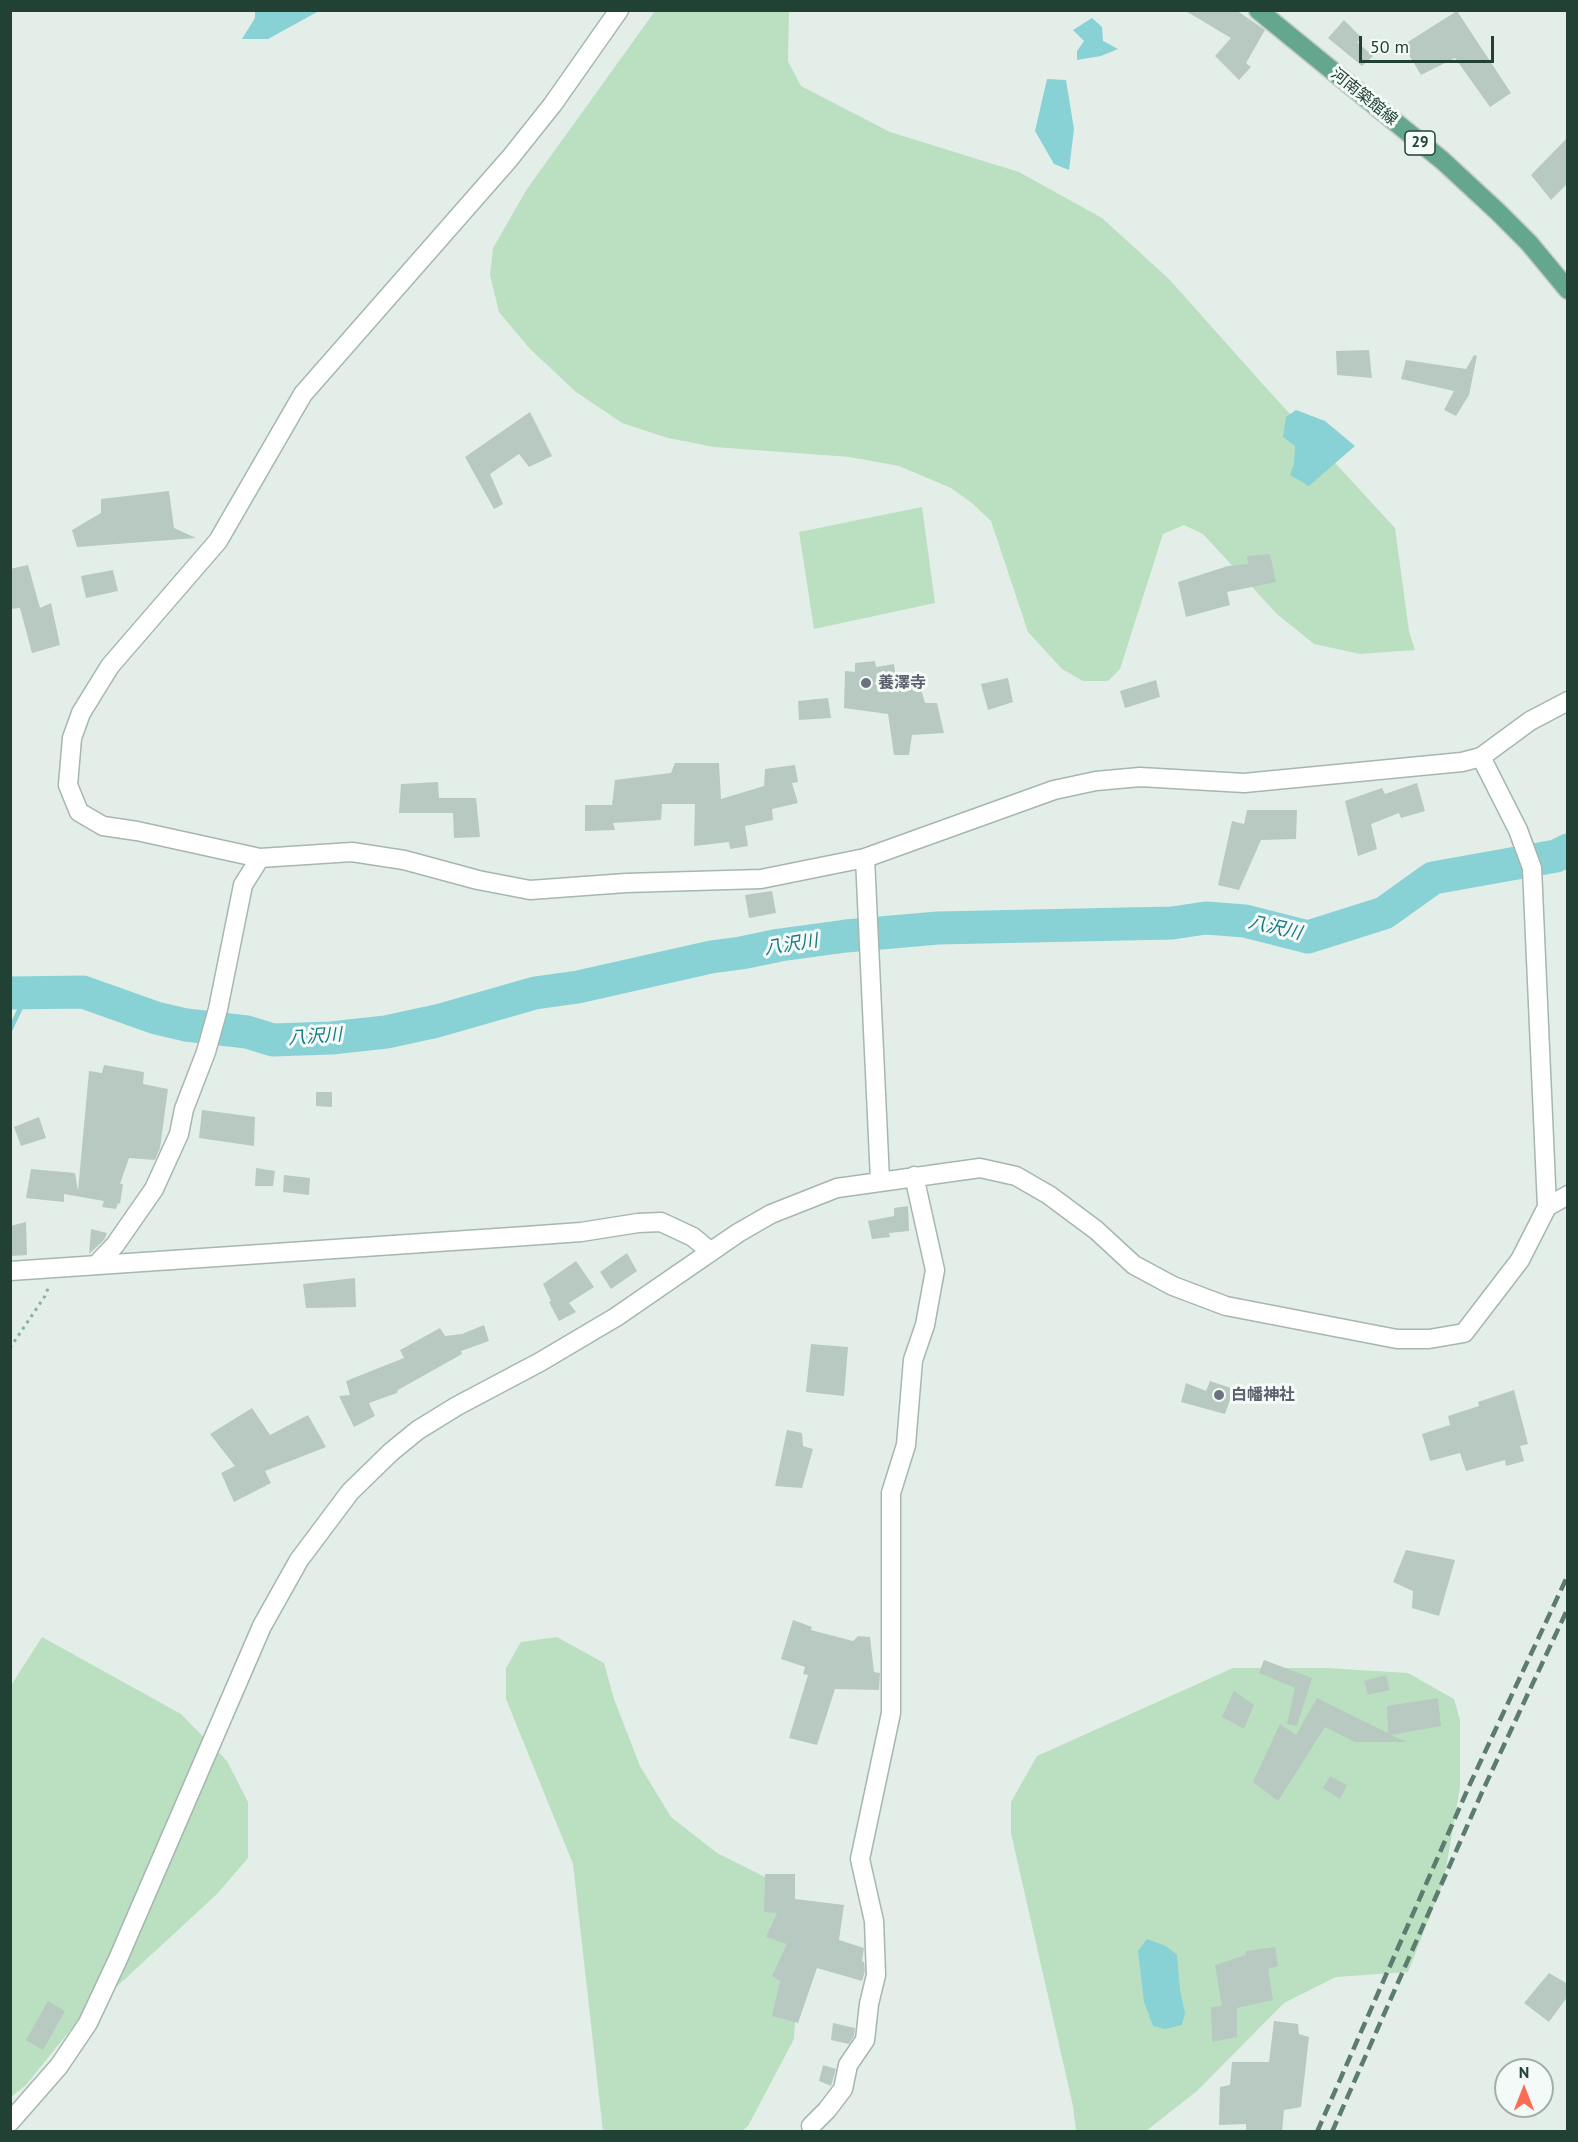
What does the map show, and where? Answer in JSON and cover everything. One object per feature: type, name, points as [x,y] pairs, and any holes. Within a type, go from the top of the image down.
[{"type":"main road","name":"河南築館線","points":[[1258,10],[1443,161],[1514,228],[1568,290]]},
{"type":"street","points":[[619,10],[553,104],[510,158],[303,394],[218,541],[110,666],[81,713],[72,738],[68,785],[79,812],[103,826],[137,831],[260,858],[352,852],[404,860],[478,880],[530,890],[626,883],[761,879],[866,858],[1054,790],[1096,781],[1140,777],[1244,783],[1398,770],[1462,762],[1481,757],[1530,721],[1568,701]]},
{"type":"street","points":[[10,2122],[59,2066],[88,2023],[262,1626],[299,1560],[350,1492],[418,1430],[616,1317],[763,1218],[796,1202],[837,1188],[880,1180],[980,1168],[1016,1176],[1049,1195],[1096,1230],[1134,1265],[1173,1286],[1226,1306],[1397,1339],[1430,1339],[1464,1333],[1520,1260],[1547,1207],[1532,868],[1518,830],[1481,757]]},
{"type":"street","points":[[96,1265],[115,1245],[153,1190],[178,1134],[184,1109],[206,1052],[218,1009],[243,885],[260,858]]},
{"type":"street","points":[[866,858],[880,1180]]},
{"type":"street","points":[[811,2126],[843,2089],[848,2065],[865,2040],[869,2004],[876,1975],[874,1921],[860,1859],[891,1713],[891,1493],[906,1445],[913,1360],[925,1325],[935,1270],[914,1176]]},
{"type":"street","points":[[1547,1207],[1568,1196]]},
{"type":"street","points":[[10,1271],[581,1232],[660,1222],[693,1237],[711,1252]]},
{"type":"path","points":[[10,1348],[45,1296],[55,1269]]},
{"type":"green space","points":[[655,11],[789,11],[788,61],[801,86],[890,132],[1019,172],[1102,218],[1169,279],[1395,528],[1409,631],[1415,650],[1360,654],[1314,644],[1277,614],[1203,534],[1184,525],[1163,534],[1120,669],[1108,681],[1083,681],[1062,669],[1028,632],[991,521],[951,488],[899,466],[850,457],[714,447],[668,438],[622,423],[576,392],[530,349],[499,312],[490,275],[493,248],[527,189]]},
{"type":"green space","points":[[922,507],[935,603],[814,629],[799,532]]},
{"type":"green space","points":[[42,1637],[181,1714],[227,1761],[248,1802],[248,1858],[217,1894],[72,2028],[26,2085],[11,2097],[10,1687]]},
{"type":"green space","points":[[557,1637],[604,1663],[614,1699],[640,1766],[671,1817],[717,1853],[779,1884],[799,1962],[794,2039],[748,2126],[742,2131],[603,2131],[573,1864],[506,1699],[506,1668],[521,1642]]},
{"type":"green space","points":[[1233,1668],[1326,1668],[1408,1673],[1454,1699],[1460,1720],[1460,1787],[1444,1880],[1408,1972],[1336,1977],[1284,2003],[1197,2091],[1146,2131],[1076,2131],[1073,2106],[1011,1833],[1011,1802],[1037,1756]]},
{"type":"water","points":[[255,10],[319,11],[268,39],[242,39],[255,18]]},
{"type":"water","points":[[1092,18],[1102,27],[1103,41],[1118,49],[1101,56],[1077,60],[1077,51],[1084,41],[1073,30]]},
{"type":"water","points":[[1047,79],[1066,80],[1074,129],[1069,170],[1054,164],[1035,131]]},
{"type":"water","points":[[1296,410],[1325,421],[1355,446],[1309,486],[1290,475],[1294,464],[1295,446],[1283,437],[1286,417]]},
{"type":"water","points":[[1147,1939],[1166,1946],[1177,1955],[1180,1990],[1185,2013],[1182,2025],[1165,2029],[1153,2026],[1144,2002],[1138,1951]]},
{"type":"building","points":[[1184,10],[1236,10],[1265,30],[1246,63],[1251,67],[1239,80],[1215,56],[1231,38]]},
{"type":"building","points":[[1457,11],[1511,93],[1490,107],[1455,58],[1421,75],[1403,45]]},
{"type":"building","points":[[1344,20],[1363,39],[1357,42],[1373,56],[1362,66],[1328,38]]},
{"type":"building","points":[[1568,137],[1568,183],[1551,200],[1531,175]]},
{"type":"building","points":[[1369,350],[1372,378],[1337,375],[1336,351]]},
{"type":"building","points":[[1474,355],[1477,356],[1469,395],[1456,416],[1444,410],[1454,391],[1401,379],[1406,360],[1466,369]]},
{"type":"building","points":[[530,412],[552,456],[529,467],[519,454],[490,474],[503,504],[494,509],[465,457]]},
{"type":"building","points":[[169,491],[174,528],[196,538],[77,547],[72,530],[101,513],[101,499]]},
{"type":"building","points":[[1270,554],[1276,582],[1227,592],[1230,605],[1186,617],[1178,582],[1228,566],[1248,564],[1247,556]]},
{"type":"building","points":[[28,565],[40,608],[51,603],[60,645],[32,653],[20,608],[10,609],[10,569]]},
{"type":"building","points":[[113,570],[118,591],[86,598],[81,576]]},
{"type":"building","points":[[875,661],[876,667],[894,664],[897,685],[920,686],[925,703],[937,703],[944,733],[912,735],[909,755],[894,755],[888,714],[844,708],[845,671],[855,672],[855,663]]},
{"type":"building","points":[[1008,678],[1013,702],[988,710],[981,684]]},
{"type":"building","points":[[1156,680],[1160,697],[1125,708],[1120,691]]},
{"type":"building","points":[[828,698],[831,718],[799,720],[798,701]]},
{"type":"building","points":[[675,763],[719,763],[721,799],[764,786],[765,769],[795,765],[798,782],[792,783],[798,803],[772,809],[773,820],[745,826],[748,846],[730,849],[729,842],[694,846],[695,804],[662,804],[661,820],[613,823],[615,830],[585,831],[585,805],[612,805],[615,780],[671,773]]},
{"type":"building","points":[[438,782],[439,798],[476,798],[480,837],[454,838],[453,813],[399,813],[401,784]]},
{"type":"building","points":[[1417,783],[1425,811],[1401,818],[1399,813],[1371,824],[1377,849],[1358,856],[1345,801],[1382,788],[1385,794]]},
{"type":"building","points":[[1247,810],[1297,810],[1296,839],[1261,840],[1239,890],[1218,885],[1232,821],[1244,824]]},
{"type":"building","points":[[772,891],[776,913],[749,918],[745,895]]},
{"type":"building","points":[[104,1065],[144,1072],[143,1084],[168,1089],[160,1148],[155,1160],[129,1158],[120,1184],[123,1184],[120,1204],[118,1203],[116,1209],[102,1207],[104,1201],[64,1194],[64,1202],[26,1198],[31,1169],[75,1173],[78,1191],[89,1071],[102,1073]]},
{"type":"building","points":[[316,1092],[332,1092],[332,1107],[316,1106]]},
{"type":"building","points":[[202,1110],[255,1117],[254,1146],[199,1138]]},
{"type":"building","points":[[39,1117],[46,1138],[21,1146],[14,1127]]},
{"type":"building","points":[[256,1168],[275,1171],[273,1186],[255,1186]]},
{"type":"building","points":[[284,1175],[310,1178],[309,1195],[283,1192]]},
{"type":"building","points":[[908,1206],[909,1231],[889,1233],[890,1237],[872,1239],[868,1221],[894,1216],[894,1208]]},
{"type":"building","points":[[26,1222],[27,1255],[10,1256],[10,1226]]},
{"type":"building","points":[[91,1229],[107,1233],[104,1240],[89,1254]]},
{"type":"building","points":[[627,1253],[637,1271],[611,1289],[600,1272]]},
{"type":"building","points":[[576,1261],[594,1287],[569,1303],[576,1312],[559,1321],[543,1284]]},
{"type":"building","points":[[355,1278],[356,1307],[306,1308],[303,1284]]},
{"type":"building","points":[[484,1325],[489,1341],[461,1351],[462,1354],[398,1390],[397,1393],[369,1403],[375,1416],[354,1427],[339,1396],[350,1395],[346,1381],[404,1358],[400,1350],[440,1328],[445,1336],[462,1334]]},
{"type":"building","points":[[811,1344],[848,1347],[844,1396],[806,1392]]},
{"type":"building","points":[[1210,1381],[1234,1389],[1225,1414],[1181,1402],[1186,1383],[1206,1391]]},
{"type":"building","points":[[1514,1390],[1528,1444],[1520,1446],[1524,1461],[1506,1466],[1505,1460],[1466,1471],[1460,1453],[1430,1461],[1422,1434],[1450,1425],[1448,1416],[1479,1406],[1478,1402]]},
{"type":"building","points":[[252,1408],[270,1435],[308,1415],[326,1447],[265,1471],[271,1483],[234,1502],[221,1473],[235,1466],[210,1434]]},
{"type":"building","points":[[787,1430],[802,1433],[803,1446],[813,1449],[802,1488],[775,1486]]},
{"type":"building","points":[[1406,1550],[1455,1560],[1439,1616],[1412,1608],[1413,1591],[1393,1582]]},
{"type":"building","points":[[793,1620],[812,1627],[811,1630],[853,1641],[858,1636],[870,1637],[874,1672],[880,1673],[879,1690],[835,1689],[817,1745],[789,1738],[808,1675],[803,1674],[805,1667],[781,1659]]},
{"type":"building","points":[[1264,1660],[1312,1678],[1297,1726],[1287,1724],[1295,1688],[1259,1673]]},
{"type":"building","points":[[1386,1675],[1390,1690],[1368,1695],[1364,1681]]},
{"type":"building","points":[[1234,1691],[1254,1705],[1244,1729],[1222,1717]]},
{"type":"building","points":[[1317,1698],[1388,1733],[1387,1706],[1438,1698],[1441,1726],[1391,1735],[1407,1742],[1355,1742],[1325,1727],[1278,1801],[1253,1782],[1280,1724],[1296,1735]]},
{"type":"building","points":[[1330,1776],[1347,1785],[1340,1799],[1323,1788]]},
{"type":"building","points":[[765,1874],[795,1874],[795,1899],[844,1905],[839,1940],[864,1948],[862,1961],[865,1971],[862,1981],[817,1968],[798,2023],[772,2016],[780,1981],[772,1976],[787,1944],[766,1937],[777,1913],[764,1912]]},
{"type":"building","points":[[1275,1947],[1278,1966],[1268,1969],[1273,2000],[1237,2008],[1237,2037],[1212,2042],[1211,2007],[1222,2006],[1215,1965],[1246,1955],[1246,1951]]},
{"type":"building","points":[[1549,1973],[1568,1984],[1568,1996],[1549,2022],[1524,2003]]},
{"type":"building","points":[[48,2001],[65,2011],[43,2050],[26,2040]]},
{"type":"building","points":[[1274,2021],[1298,2024],[1299,2034],[1309,2037],[1301,2107],[1284,2110],[1282,2132],[1246,2132],[1246,2124],[1219,2125],[1220,2087],[1230,2085],[1232,2062],[1269,2062]]},
{"type":"building","points":[[833,2023],[855,2028],[854,2036],[849,2044],[831,2040]]},
{"type":"building","points":[[823,2065],[836,2069],[831,2086],[819,2081]]},
{"type":"waterway","name":"八沢川","points":[[10,993],[83,992],[156,1018],[186,1025],[247,1032],[273,1040],[331,1038],[386,1032],[437,1021],[535,993],[578,987],[711,957],[846,936],[938,928],[1172,923],[1206,918],[1245,921],[1308,937],[1384,913],[1433,878],[1556,856],[1568,850]]},
{"type":"waterway","points":[[10,1030],[28,992]]},
{"type":"railway","points":[[1317,2132],[1470,1784],[1568,1575]]},
{"type":"railway","points":[[1332,2132],[1483,1790],[1568,1608]]},
{"type":"place","name":"養澤寺","points":[[866,683]]},
{"type":"place","name":"白幡神社","points":[[1219,1395]]}]
